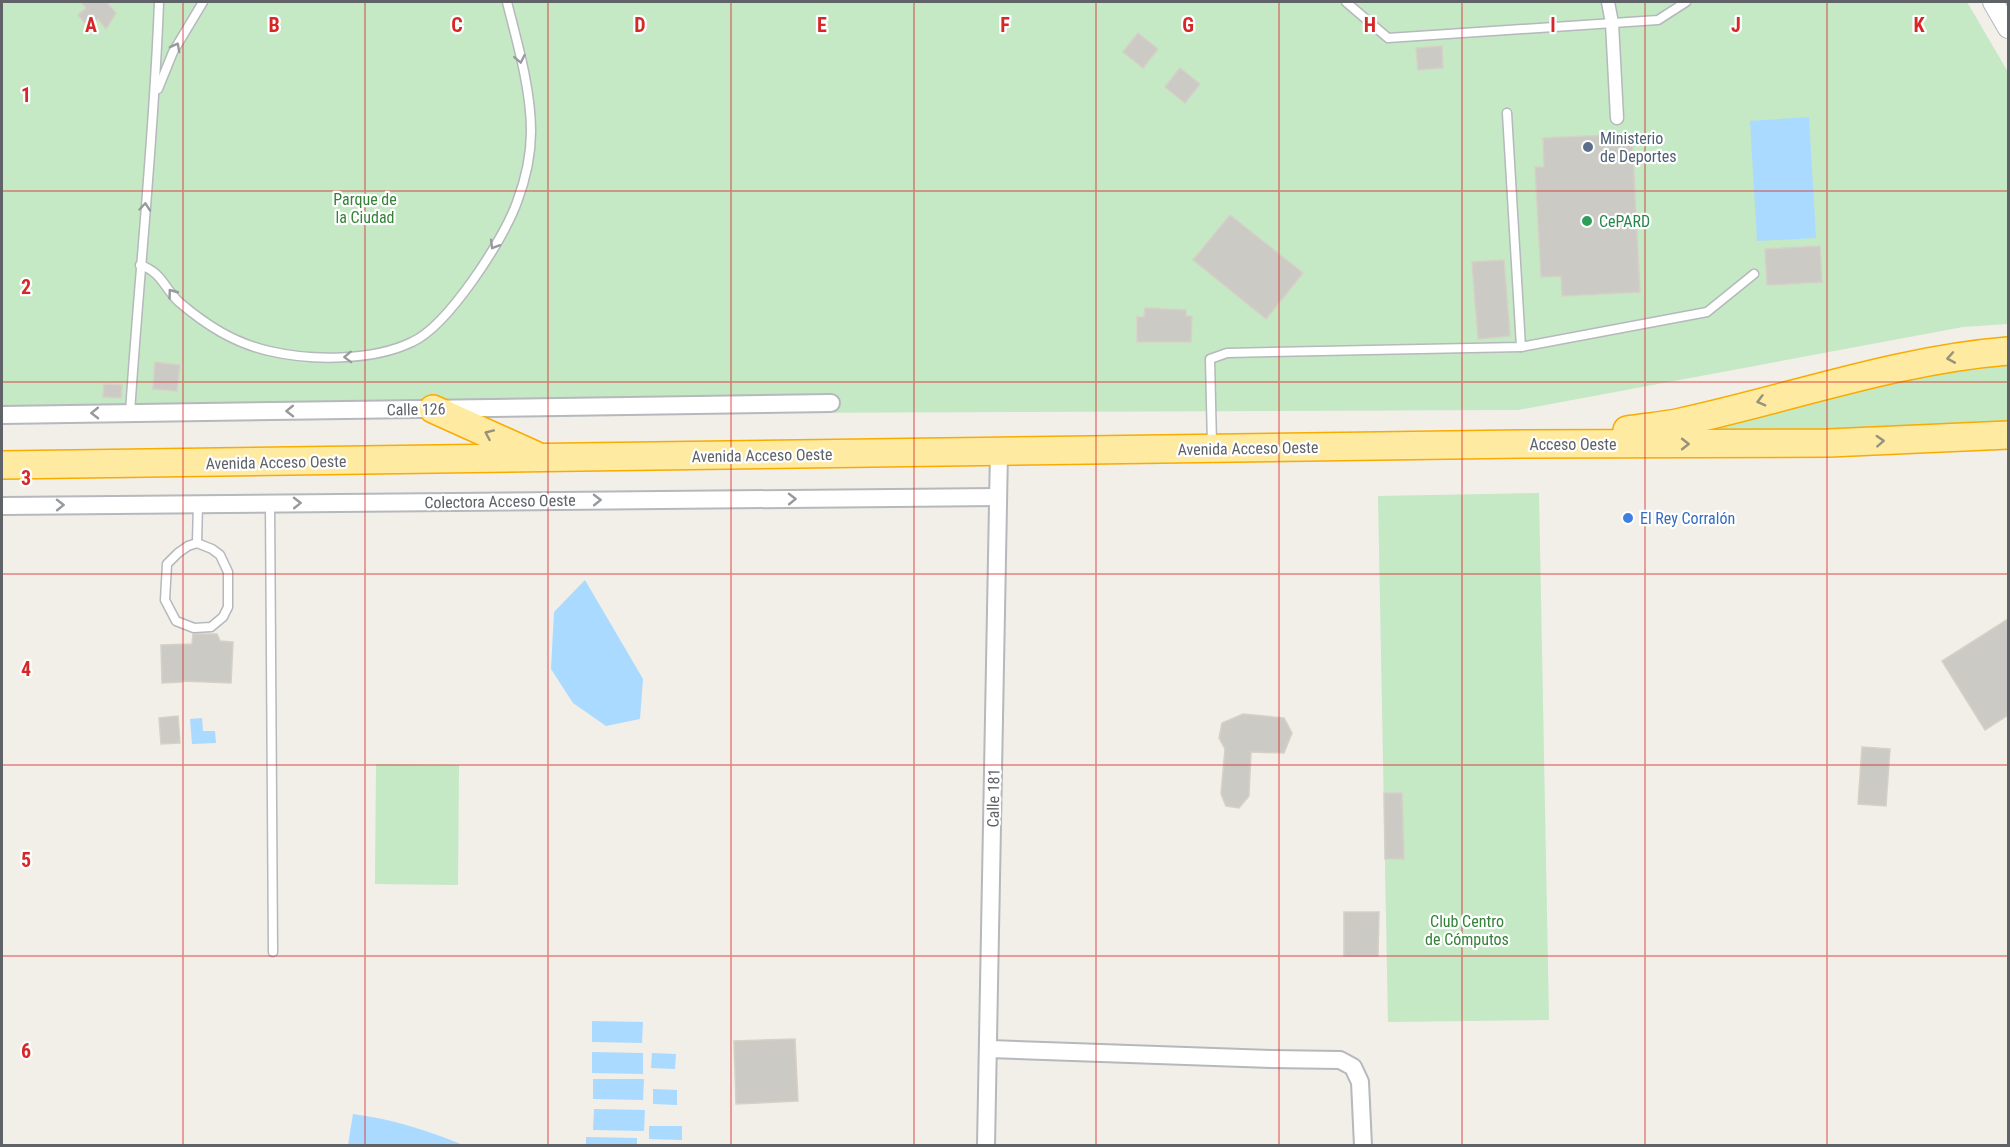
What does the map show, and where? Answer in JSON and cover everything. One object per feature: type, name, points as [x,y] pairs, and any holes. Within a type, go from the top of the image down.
[{"type":"highway","name":"Acceso Oeste","points":[[1522,444],[1680,422],[1874,372],[1975,353],[2008,351]]},
{"type":"highway","points":[[433,409],[542,458]]},
{"type":"highway","name":"Acceso Oeste","points":[[1522,444],[1829,443],[2008,435]]},
{"type":"highway","name":"Avenida Acceso Oeste","points":[[2,465],[1522,444]]},
{"type":"street","points":[[1608,2],[1612,23],[1617,118]]},
{"type":"street","points":[[1993,2],[2008,28]]},
{"type":"street","name":"Calle 126","points":[[2,415],[831,403]]},
{"type":"street","name":"Calle 181","points":[[986,1146],[999,451]]},
{"type":"street","name":"Colectora Acceso Oeste","points":[[2,506],[998,497]]},
{"type":"street","points":[[989,1049],[1271,1059],[1340,1059],[1353,1067],[1360,1082],[1363,1146]]},
{"type":"lane","points":[[130,412],[155,95],[159,2]]},
{"type":"lane","points":[[155,95],[173,52],[203,2]]},
{"type":"lane","points":[[140,265],[152,269],[177,300],[229,338],[271,351],[341,358],[369,356],[414,342],[446,315],[462,294],[493,248],[517,203],[523,182],[530,148],[529,106],[507,2]]},
{"type":"lane","points":[[1346,2],[1388,38],[1658,20],[1686,2]]},
{"type":"lane","points":[[1507,113],[1521,347]]},
{"type":"lane","points":[[1212,448],[1210,359],[1227,353],[1521,347],[1707,312],[1754,274]]},
{"type":"lane","points":[[270,503],[273,952]]},
{"type":"lane","points":[[197,543],[198,504]]},
{"type":"lane","points":[[197,543],[220,555],[228,572],[228,607],[223,617],[211,627],[194,628],[176,621],[165,600],[167,564],[188,546],[197,543]]},
{"type":"green space","name":"Parque de la Ciudad","points":[[2,2],[1967,2],[2008,72],[2008,324],[1963,327],[1518,410],[2,416]]},
{"type":"green space","points":[[2008,359],[2008,425],[1674,437],[1975,360]]},
{"type":"green space","name":"Club Centro de Cómputos","points":[[1539,493],[1549,1020],[1388,1022],[1378,496]]},
{"type":"green space","points":[[376,764],[459,765],[458,885],[375,884]]},
{"type":"water","points":[[1809,117],[1816,238],[1757,241],[1750,121]]},
{"type":"water","points":[[585,580],[643,679],[640,719],[606,726],[573,703],[551,669],[554,612]]},
{"type":"water","points":[[202,718],[203,731],[215,731],[216,743],[192,744],[190,719]]},
{"type":"water","points":[[592,1021],[643,1022],[642,1043],[592,1042]]},
{"type":"water","points":[[592,1052],[643,1053],[643,1074],[592,1073]]},
{"type":"water","points":[[652,1053],[676,1054],[675,1069],[651,1068]]},
{"type":"water","points":[[593,1079],[644,1079],[643,1100],[593,1099]]},
{"type":"water","points":[[653,1089],[677,1090],[677,1105],[653,1104]]},
{"type":"water","points":[[594,1109],[645,1110],[644,1131],[593,1130]]},
{"type":"water","points":[[353,1114],[409,1126],[463,1145],[348,1145]]},
{"type":"water","points":[[649,1126],[682,1126],[682,1140],[649,1139]]},
{"type":"water","points":[[586,1137],[637,1138],[637,1145],[586,1145]]},
{"type":"building","points":[[81,2],[106,2],[116,13],[106,29],[98,19],[89,28],[78,15],[86,8]]},
{"type":"building","points":[[1138,33],[1158,49],[1143,68],[1123,52]]},
{"type":"building","points":[[1442,46],[1443,68],[1418,70],[1416,48]]},
{"type":"building","points":[[1180,68],[1200,84],[1185,103],[1165,87]]},
{"type":"building","name":"CePARD","points":[[1632,134],[1640,292],[1562,296],[1561,276],[1541,277],[1535,167],[1544,167],[1543,138]]},
{"type":"building","points":[[1230,215],[1303,273],[1266,319],[1193,260]]},
{"type":"building","points":[[1820,246],[1822,282],[1767,285],[1765,249]]},
{"type":"building","points":[[1504,260],[1510,336],[1478,339],[1472,262]]},
{"type":"building","points":[[1145,308],[1186,310],[1186,316],[1192,316],[1191,342],[1137,342],[1137,317],[1144,317]]},
{"type":"building","points":[[155,362],[180,365],[177,391],[153,389]]},
{"type":"building","points":[[104,384],[122,385],[121,398],[103,397]]},
{"type":"building","points":[[2008,619],[2008,715],[1985,730],[1942,661]]},
{"type":"building","points":[[193,634],[217,634],[220,641],[233,642],[231,683],[182,681],[162,683],[161,645],[192,644]]},
{"type":"building","points":[[1243,714],[1284,718],[1292,733],[1284,753],[1251,752],[1249,796],[1239,808],[1226,806],[1221,794],[1225,749],[1219,738],[1222,723]]},
{"type":"building","points":[[178,716],[180,743],[161,744],[159,718]]},
{"type":"building","points":[[1862,747],[1890,749],[1886,806],[1858,804]]},
{"type":"building","points":[[1384,793],[1402,793],[1404,859],[1385,859]]},
{"type":"building","points":[[1344,912],[1379,912],[1378,956],[1344,956]]},
{"type":"building","points":[[795,1039],[798,1101],[736,1104],[734,1041]]},
{"type":"place","name":"Ministerio de Deportes","points":[[1588,147]]},
{"type":"place","name":"CePARD","points":[[1587,221]]},
{"type":"place","name":"El Rey Corralón","points":[[1628,518]]}]
